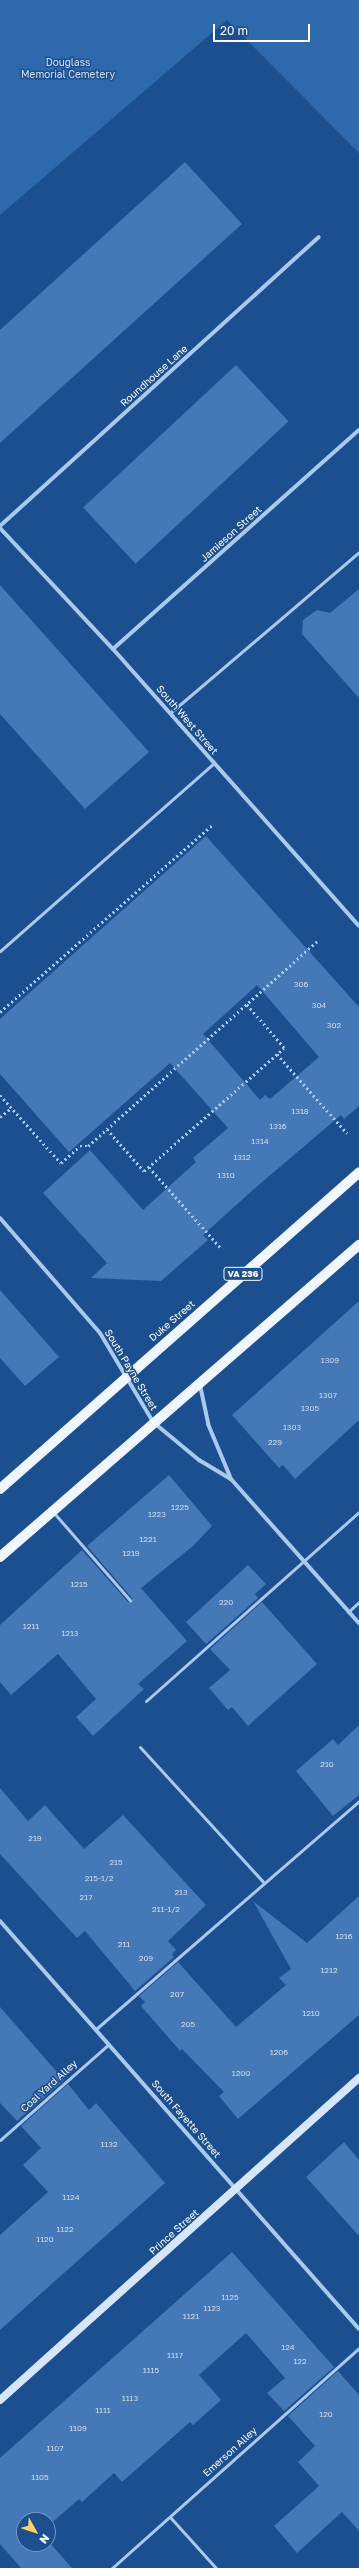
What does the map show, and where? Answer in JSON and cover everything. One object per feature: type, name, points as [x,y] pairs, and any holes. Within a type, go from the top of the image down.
[{"type":"main road","name":"Duke Street","points":[[0,1489],[359,1172]]},
{"type":"main road","points":[[0,1557],[199,1382],[359,1245]]},
{"type":"street","name":"Roundhouse Lane","points":[[0,527],[318,237]]},
{"type":"street","name":"Jamieson Street","points":[[113,649],[359,430]]},
{"type":"street","name":"South West Street","points":[[0,527],[113,649],[359,926]]},
{"type":"street","name":"South Payne Street","points":[[0,1218],[100,1333],[153,1422],[199,1460],[231,1479],[359,1623]]},
{"type":"street","name":"South Payne Street","points":[[199,1382],[208,1424],[231,1479]]},
{"type":"street","name":"South Fayette Street","points":[[0,1921],[359,2329]]},
{"type":"street","name":"Prince Street","points":[[0,2400],[359,2078]]},
{"type":"lane","points":[[170,713],[359,552]]},
{"type":"lane","points":[[0,951],[214,763]]},
{"type":"lane","points":[[52,1511],[130,1600]]},
{"type":"lane","points":[[146,1701],[359,1512]]},
{"type":"lane","points":[[348,1612],[359,1602]]},
{"type":"lane","points":[[140,1747],[264,1883]]},
{"type":"lane","points":[[96,2029],[359,1801]]},
{"type":"lane","name":"Coal Yard Alley","points":[[0,2140],[109,2044]]},
{"type":"lane","name":"Emerson Alley","points":[[112,2568],[359,2348]]},
{"type":"lane","points":[[170,2517],[216,2568]]},
{"type":"path","points":[[0,1012],[213,824]]},
{"type":"path","points":[[0,1095],[61,1163],[80,1146],[88,1146],[317,941]]},
{"type":"path","points":[[107,1128],[144,1171],[284,1048],[246,1004]]},
{"type":"path","points":[[277,1054],[347,1133]]},
{"type":"path","points":[[0,1117],[11,1108]]},
{"type":"path","points":[[149,1167],[220,1246]]},
{"type":"green space","name":"Douglass Memorial Cemetery","points":[[0,0],[359,0],[359,153],[227,20],[0,215]]},
{"type":"building","points":[[185,162],[242,224],[0,443],[0,330]]},
{"type":"building","points":[[236,365],[289,421],[136,564],[83,508]]},
{"type":"building","points":[[0,585],[149,752],[85,809],[0,714]]},
{"type":"building","points":[[359,589],[359,698],[302,634],[303,620],[317,610],[330,613]]},
{"type":"building","points":[[206,836],[359,1007],[359,1106],[344,1119],[341,1115],[254,1189],[203,1235],[208,1240],[161,1281],[91,1278],[107,1263],[43,1193],[90,1150],[143,1210],[196,1162],[193,1158],[228,1128],[170,1063],[69,1152],[0,1074],[0,1019]],"holes":[[[257,985],[319,1057],[270,1099],[265,1095],[260,1100],[203,1034]]]},
{"type":"building","points":[[0,1290],[59,1357],[25,1386],[0,1358]]},
{"type":"building","points":[[359,1301],[359,1420],[295,1479],[283,1465],[279,1468],[232,1415]]},
{"type":"building","points":[[169,1475],[212,1526],[193,1546],[141,1588],[187,1641],[138,1684],[144,1689],[93,1736],[76,1717],[96,1699],[58,1654],[11,1695],[0,1682],[0,1625],[82,1550],[128,1602],[132,1602],[132,1598],[87,1546]]},
{"type":"building","points":[[248,1565],[266,1584],[255,1594],[258,1598],[206,1644],[186,1622]]},
{"type":"building","points":[[262,1602],[317,1664],[248,1726],[232,1707],[228,1710],[209,1688],[230,1670],[210,1649]]},
{"type":"building","points":[[359,1725],[359,1795],[333,1816],[296,1771],[333,1739],[338,1745]]},
{"type":"building","points":[[0,1788],[28,1821],[45,1805],[84,1849],[123,1815],[206,1905],[168,1941],[176,1950],[172,1954],[174,1957],[135,1991],[85,1931],[77,1938],[0,1854]]},
{"type":"building","points":[[359,1896],[359,2015],[238,2119],[219,2096],[224,2092],[182,2049],[180,2051],[141,2006],[145,2002],[139,1996],[178,1962],[236,2027],[286,1985],[279,1978],[291,1969],[253,1901],[307,1943]]},
{"type":"building","points":[[0,2007],[64,2080],[17,2121],[0,2103]]},
{"type":"building","points":[[68,2084],[89,2110],[96,2103],[165,2183],[0,2330],[0,2235],[48,2192],[23,2165],[41,2148],[21,2126]]},
{"type":"building","points":[[344,2142],[359,2160],[359,2236],[306,2177]]},
{"type":"building","points":[[232,2252],[334,2367],[284,2411],[267,2393],[285,2378],[246,2333],[199,2375],[221,2400],[193,2425],[190,2422],[122,2482],[114,2473],[82,2502],[79,2499],[56,2519],[56,2512],[16,2512],[16,2552],[56,2552],[56,2550],[72,2568],[21,2568],[0,2544],[0,2458]]},
{"type":"building","points":[[338,2371],[359,2395],[359,2531],[342,2512],[297,2553],[274,2526],[319,2486],[298,2462],[315,2446],[288,2416]]}]
